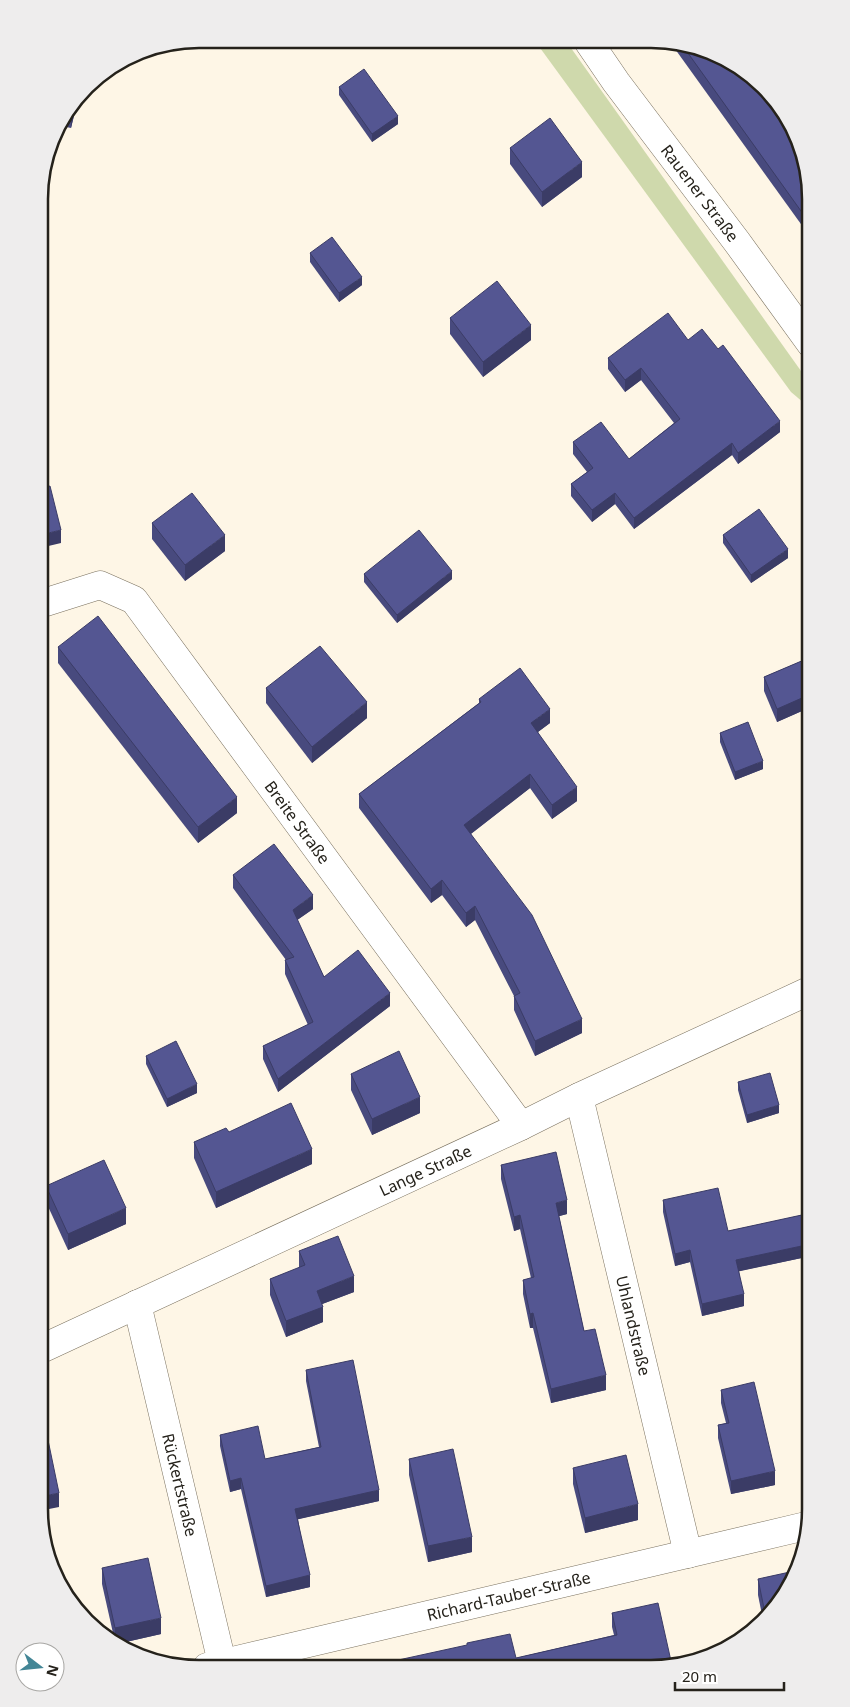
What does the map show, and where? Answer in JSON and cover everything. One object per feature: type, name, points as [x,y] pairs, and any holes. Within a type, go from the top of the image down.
[{"type":"street","name":"Rauener Straße","points":[[593,48],[802,332]]},
{"type":"street","name":"Breite Straße","points":[[48,601],[100,585],[134,600],[521,1126]]},
{"type":"street","name":"Lange Straße","points":[[48,1346],[802,994]]},
{"type":"street","name":"Uhlandstraße","points":[[579,1097],[688,1554]]},
{"type":"street","name":"Rückertstraße","points":[[137,1304],[216,1660]]},
{"type":"street","name":"Richard-Tauber-Straße","points":[[242,1660],[801,1527]]},
{"type":"green space","points":[[540,48],[571,48],[802,372],[802,401],[791,392]]},
{"type":"building","points":[[687,52],[718,63],[735,73],[765,99],[777,115],[787,132],[797,159],[801,179],[802,212]]},
{"type":"building","points":[[364,69],[398,116],[372,134],[339,87]]},
{"type":"building","points":[[550,118],[582,162],[542,192],[510,148]]},
{"type":"building","points":[[332,237],[362,277],[339,293],[310,253]]},
{"type":"building","points":[[497,281],[531,325],[483,362],[450,318]]},
{"type":"building","points":[[668,313],[688,340],[702,329],[718,349],[723,345],[780,421],[738,453],[732,443],[634,518],[615,493],[592,510],[571,484],[593,468],[573,442],[601,422],[629,459],[680,419],[641,368],[625,380],[608,358]]},
{"type":"building","points":[[50,486],[61,530],[48,533],[48,487]]},
{"type":"building","points":[[192,493],[225,535],[185,565],[152,523]]},
{"type":"building","points":[[759,509],[788,549],[751,575],[723,535]]},
{"type":"building","points":[[419,530],[452,571],[397,615],[364,574]]},
{"type":"building","points":[[98,616],[237,797],[198,827],[58,647]]},
{"type":"building","points":[[320,646],[367,702],[312,747],[266,688]]},
{"type":"building","points":[[802,661],[802,698],[777,709],[764,677]]},
{"type":"building","points":[[520,668],[550,709],[531,723],[577,787],[552,805],[530,774],[464,825],[532,915],[582,1019],[535,1041],[514,996],[520,993],[475,906],[466,913],[442,880],[431,889],[359,794],[481,702],[479,699]]},
{"type":"building","points":[[748,722],[763,761],[735,772],[720,733]]},
{"type":"building","points":[[274,844],[313,895],[293,910],[324,977],[358,950],[390,993],[278,1079],[263,1046],[313,1022],[285,960],[294,957],[233,875]]},
{"type":"building","points":[[176,1041],[197,1084],[167,1099],[146,1056]]},
{"type":"building","points":[[399,1051],[420,1097],[372,1119],[351,1074]]},
{"type":"building","points":[[770,1073],[779,1105],[747,1115],[738,1082]]},
{"type":"building","points":[[291,1103],[312,1149],[216,1192],[194,1142],[226,1128],[229,1132]]},
{"type":"building","points":[[556,1152],[567,1200],[556,1203],[584,1331],[595,1329],[606,1375],[551,1389],[533,1313],[530,1314],[523,1280],[534,1277],[520,1215],[514,1217],[501,1165]]},
{"type":"building","points":[[104,1160],[126,1208],[68,1234],[48,1190],[48,1185]]},
{"type":"building","points":[[718,1188],[728,1231],[802,1215],[802,1246],[736,1260],[744,1294],[702,1304],[690,1250],[675,1254],[663,1200]]},
{"type":"building","points":[[338,1236],[354,1276],[317,1291],[323,1307],[286,1321],[270,1279],[305,1265],[299,1251]]},
{"type":"building","points":[[353,1360],[379,1490],[295,1509],[310,1575],[266,1586],[241,1478],[230,1481],[220,1435],[258,1426],[265,1459],[321,1447],[306,1370]]},
{"type":"building","points":[[754,1382],[775,1471],[731,1481],[718,1425],[729,1423],[721,1390]]},
{"type":"building","points":[[48,1440],[59,1493],[48,1495]]},
{"type":"building","points":[[453,1449],[472,1537],[428,1546],[409,1459]]},
{"type":"building","points":[[626,1455],[638,1504],[585,1518],[573,1468]]},
{"type":"building","points":[[148,1558],[161,1618],[115,1628],[102,1568]]},
{"type":"building","points":[[788,1572],[782,1584],[764,1608],[758,1579]]},
{"type":"building","points":[[658,1603],[670,1658],[652,1660],[398,1660],[510,1634],[516,1658],[617,1635],[612,1613]]}]
